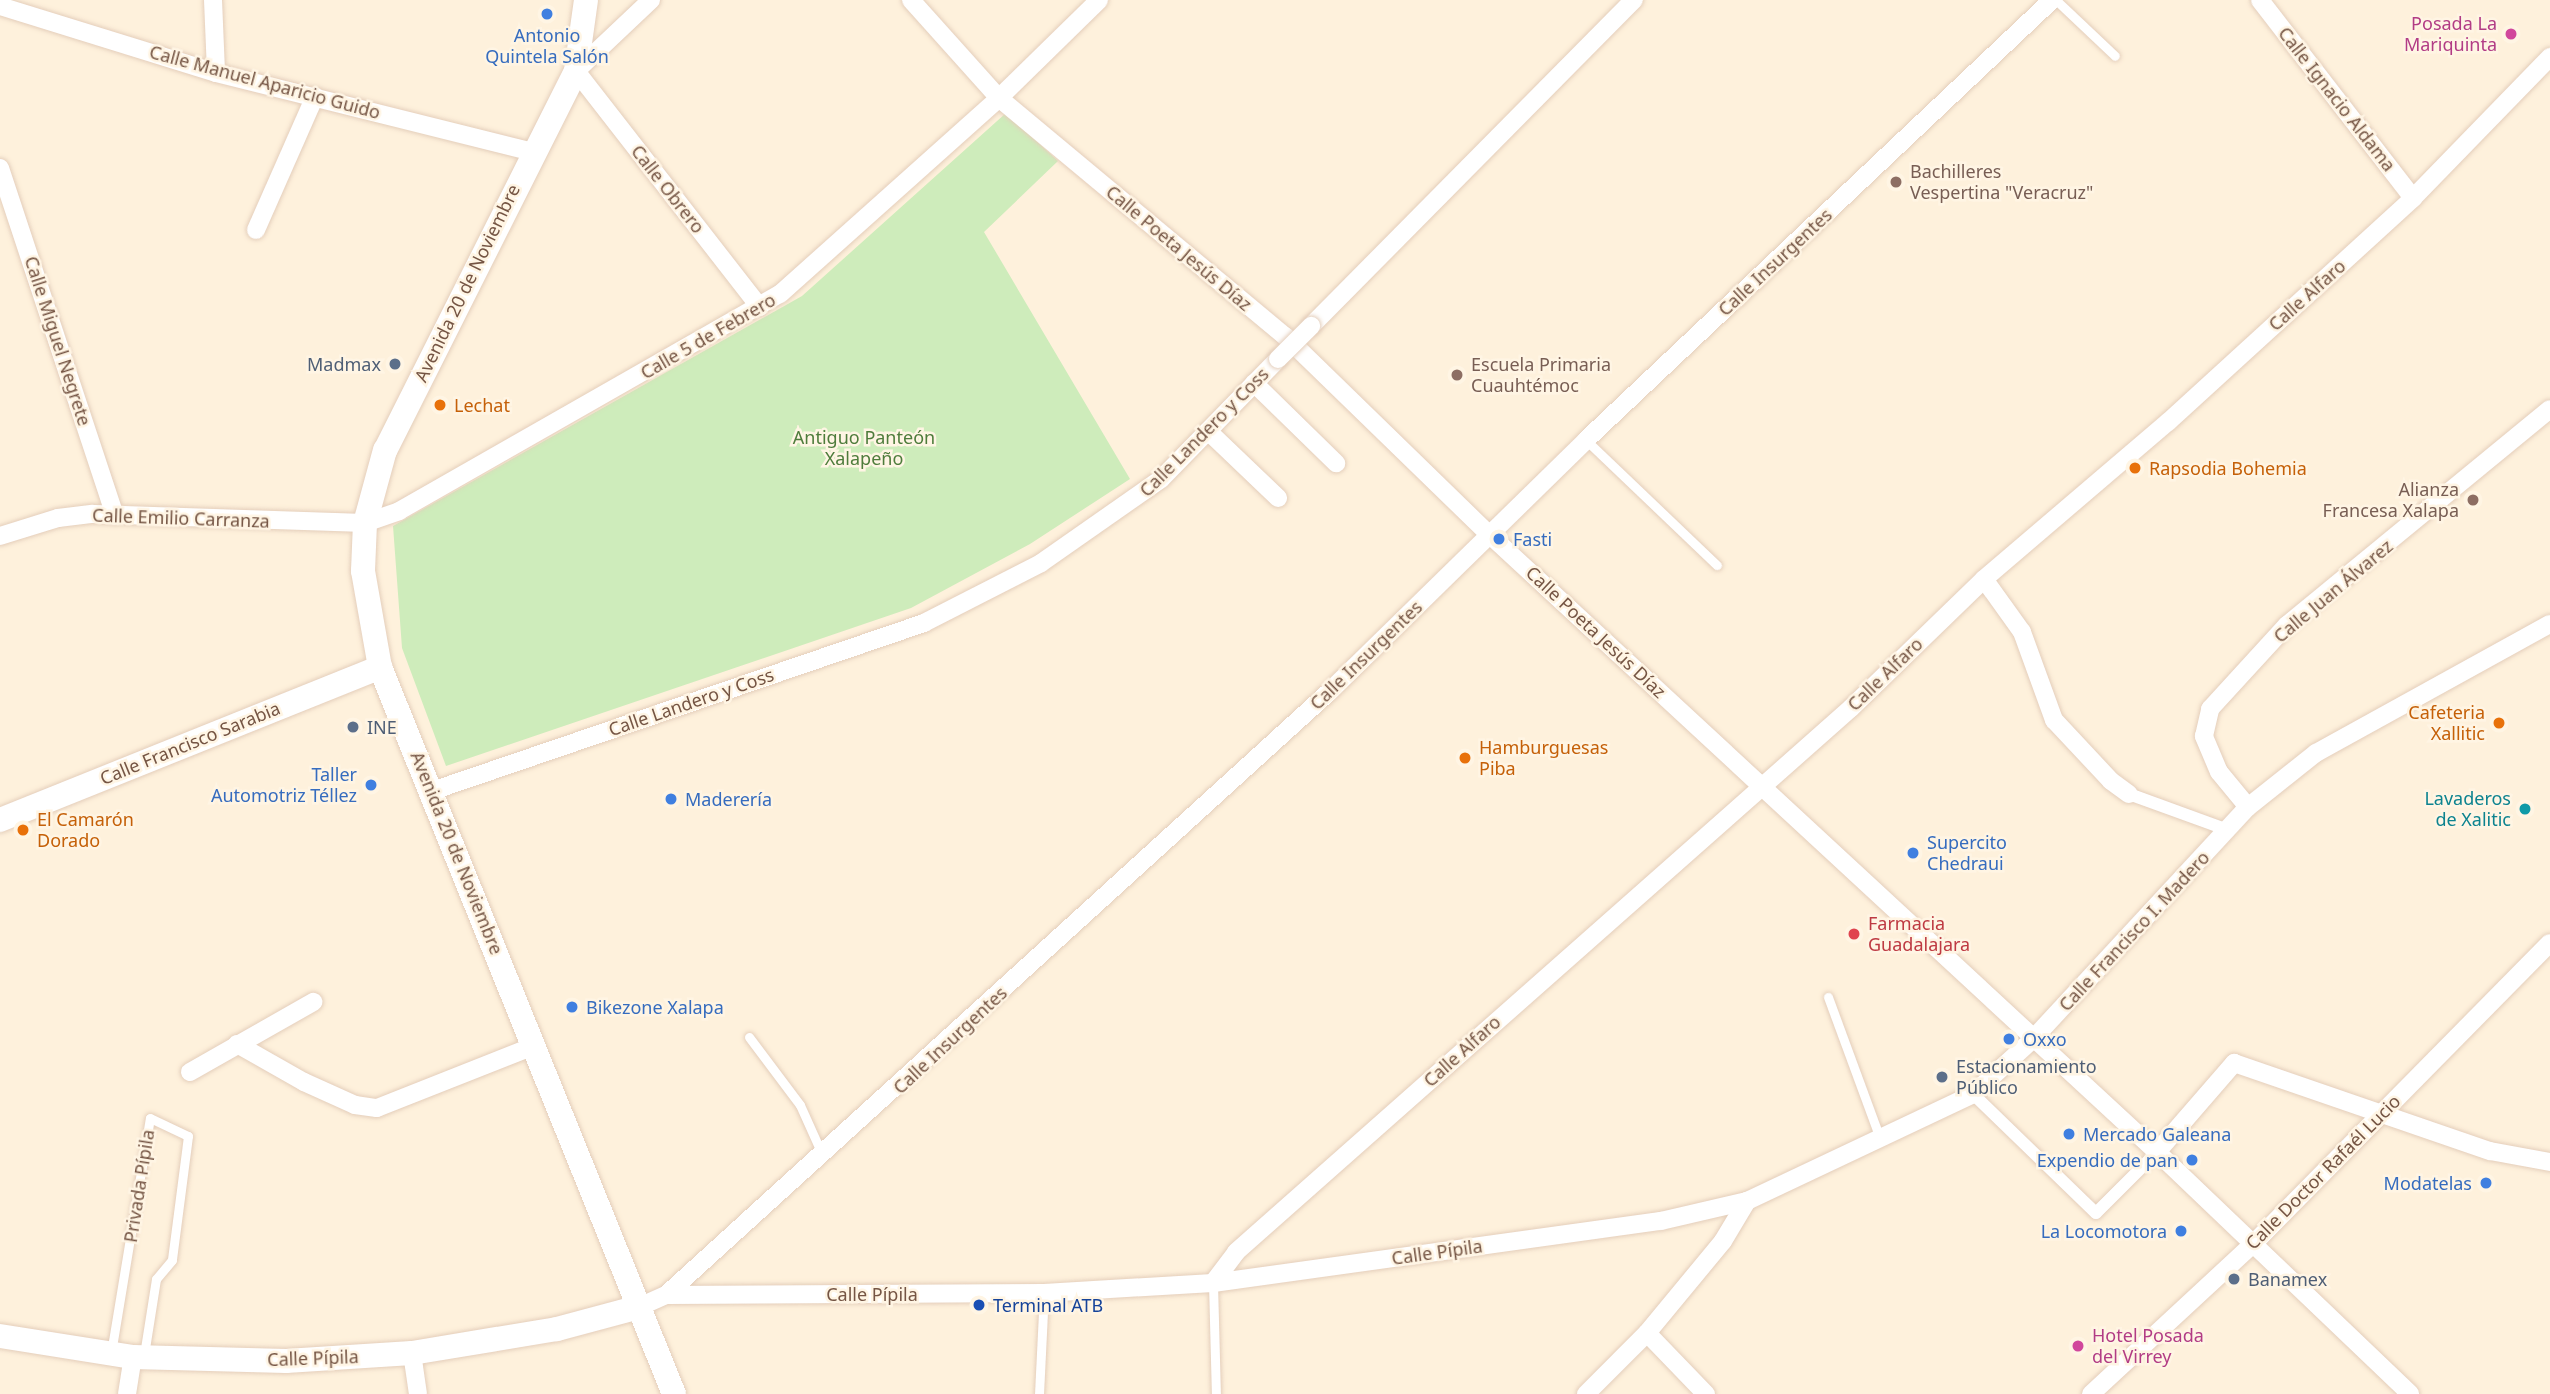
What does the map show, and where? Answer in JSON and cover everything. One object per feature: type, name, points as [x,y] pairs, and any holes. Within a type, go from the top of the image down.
[{"type":"main road","name":"Avenida 20 de Noviembre","points":[[586,0],[576,71],[532,152],[385,450],[365,523],[363,571],[380,667],[536,1045],[674,1394]]},
{"type":"main road","name":"Calle Francisco Sarabia","points":[[0,820],[380,667]]},
{"type":"main road","name":"Calle Pípila","points":[[0,1336],[129,1356],[286,1361],[412,1353],[557,1329],[639,1307]]},
{"type":"street","points":[[212,0],[216,73]]},
{"type":"street","points":[[576,71],[651,0]]},
{"type":"street","name":"Calle Poeta Jesús Díaz","points":[[911,0],[999,98],[1285,336],[1490,536],[2032,1040],[2157,1152],[2410,1394]]},
{"type":"street","name":"Calle 5 de Febrero","points":[[365,523],[399,511],[760,307],[999,98],[1099,0]]},
{"type":"street","name":"Calle Landero y Coss","points":[[432,791],[924,623],[1041,563],[1137,499],[1208,431],[1634,0]]},
{"type":"street","name":"Calle Insurgentes","points":[[666,1295],[823,1156],[1329,692],[1586,440],[2054,0]]},
{"type":"street","name":"Calle Ignacio Aldama","points":[[2260,0],[2413,198]]},
{"type":"street","name":"Calle Manuel Aparicio Guido","points":[[0,6],[216,73],[532,152]]},
{"type":"street","name":"Calle Alfaro","points":[[1213,1283],[1247,1243],[1760,785],[1851,708],[1984,579],[2168,422],[2413,198],[2550,57]]},
{"type":"street","name":"Calle Obrero","points":[[576,71],[760,307]]},
{"type":"street","points":[[256,230],[315,96]]},
{"type":"street","name":"Calle Miguel Negrete","points":[[0,168],[115,515]]},
{"type":"street","points":[[1254,383],[1336,463]]},
{"type":"street","name":"Calle Juan Álvarez","points":[[2248,807],[2218,772],[2204,736],[2210,709],[2287,625],[2550,409]]},
{"type":"street","points":[[1208,431],[1278,498]]},
{"type":"street","name":"Calle Emilio Carranza","points":[[0,536],[58,518],[115,515],[365,523]]},
{"type":"street","points":[[1984,579],[2022,632],[2054,720],[2111,782],[2129,794],[2228,830]]},
{"type":"street","name":"Calle Francisco I. Madero","points":[[1747,1201],[1973,1094],[2032,1040],[2248,807],[2316,753],[2550,624]]},
{"type":"street","name":"Calle Doctor Rafaél Lucio","points":[[2091,1394],[2252,1245],[2550,943]]},
{"type":"street","points":[[190,1072],[313,1002]]},
{"type":"street","points":[[237,1044],[304,1082],[355,1104],[377,1108],[536,1045]]},
{"type":"street","points":[[1973,1094],[2096,1213],[2157,1152],[2234,1063],[2379,1116],[2490,1152],[2550,1162]]},
{"type":"street","points":[[1586,1394],[1647,1333],[1723,1241],[1747,1201]]},
{"type":"street","name":"Calle Pípila","points":[[639,1307],[666,1295],[1044,1293],[1213,1283],[1661,1221],[1747,1201]]},
{"type":"street","points":[[1647,1333],[1706,1394]]},
{"type":"street","points":[[412,1353],[418,1394]]},
{"type":"street","points":[[127,1394],[129,1356]]},
{"type":"lane","points":[[2054,0],[2115,56]]},
{"type":"lane","points":[[1586,440],[1717,565]]},
{"type":"lane","points":[[1828,997],[1880,1138]]},
{"type":"lane","points":[[749,1037],[800,1105],[813,1144],[823,1156]]},
{"type":"lane","name":"Privada Pípila","points":[[150,1118],[188,1136],[172,1260],[156,1279],[129,1356],[150,1118]]},
{"type":"lane","points":[[1213,1283],[1216,1394]]},
{"type":"lane","points":[[1039,1394],[1044,1293]]},
{"type":"green space","name":"Antiguo Panteón Xalapeño","points":[[1006,113],[1058,161],[984,232],[1130,479],[1030,544],[911,608],[446,766],[402,648],[393,526],[802,296]]},
{"type":"place","name":"Antonio Quintela Salón","points":[[547,14]]},
{"type":"place","name":"Posada La Mariquinta","points":[[2511,34]]},
{"type":"place","name":"Bachilleres Vespertina \"Veracruz\"","points":[[1896,182]]},
{"type":"place","name":"Madmax","points":[[395,364]]},
{"type":"place","name":"Escuela Primaria Cuauhtémoc","points":[[1457,375]]},
{"type":"place","name":"Lechat","points":[[440,405]]},
{"type":"place","name":"Rapsodia Bohemia","points":[[2135,468]]},
{"type":"place","name":"Alianza Francesa Xalapa","points":[[2473,500]]},
{"type":"place","name":"Fasti","points":[[1499,539]]},
{"type":"place","name":"Cafeteria Xallitic","points":[[2499,723]]},
{"type":"place","name":"INE","points":[[353,727]]},
{"type":"place","name":"Hamburguesas Piba","points":[[1465,758]]},
{"type":"place","name":"Taller Automotriz Téllez","points":[[371,785]]},
{"type":"place","name":"Maderería","points":[[671,799]]},
{"type":"place","name":"Lavaderos de Xalitic","points":[[2525,809]]},
{"type":"place","name":"El Camarón Dorado","points":[[23,830]]},
{"type":"place","name":"Supercito Chedraui","points":[[1913,853]]},
{"type":"place","name":"Farmacia Guadalajara","points":[[1854,934]]},
{"type":"place","name":"Bikezone Xalapa","points":[[572,1007]]},
{"type":"place","name":"Oxxo","points":[[2009,1039]]},
{"type":"place","name":"Estacionamiento Público","points":[[1942,1077]]},
{"type":"place","name":"Mercado Galeana","points":[[2069,1134]]},
{"type":"place","name":"Expendio de pan","points":[[2192,1160]]},
{"type":"place","name":"Modatelas","points":[[2486,1183]]},
{"type":"place","name":"La Locomotora","points":[[2181,1231]]},
{"type":"place","name":"Banamex","points":[[2234,1279]]},
{"type":"place","name":"Terminal ATB","points":[[979,1305]]},
{"type":"place","name":"Hotel Posada del Virrey","points":[[2078,1346]]}]
